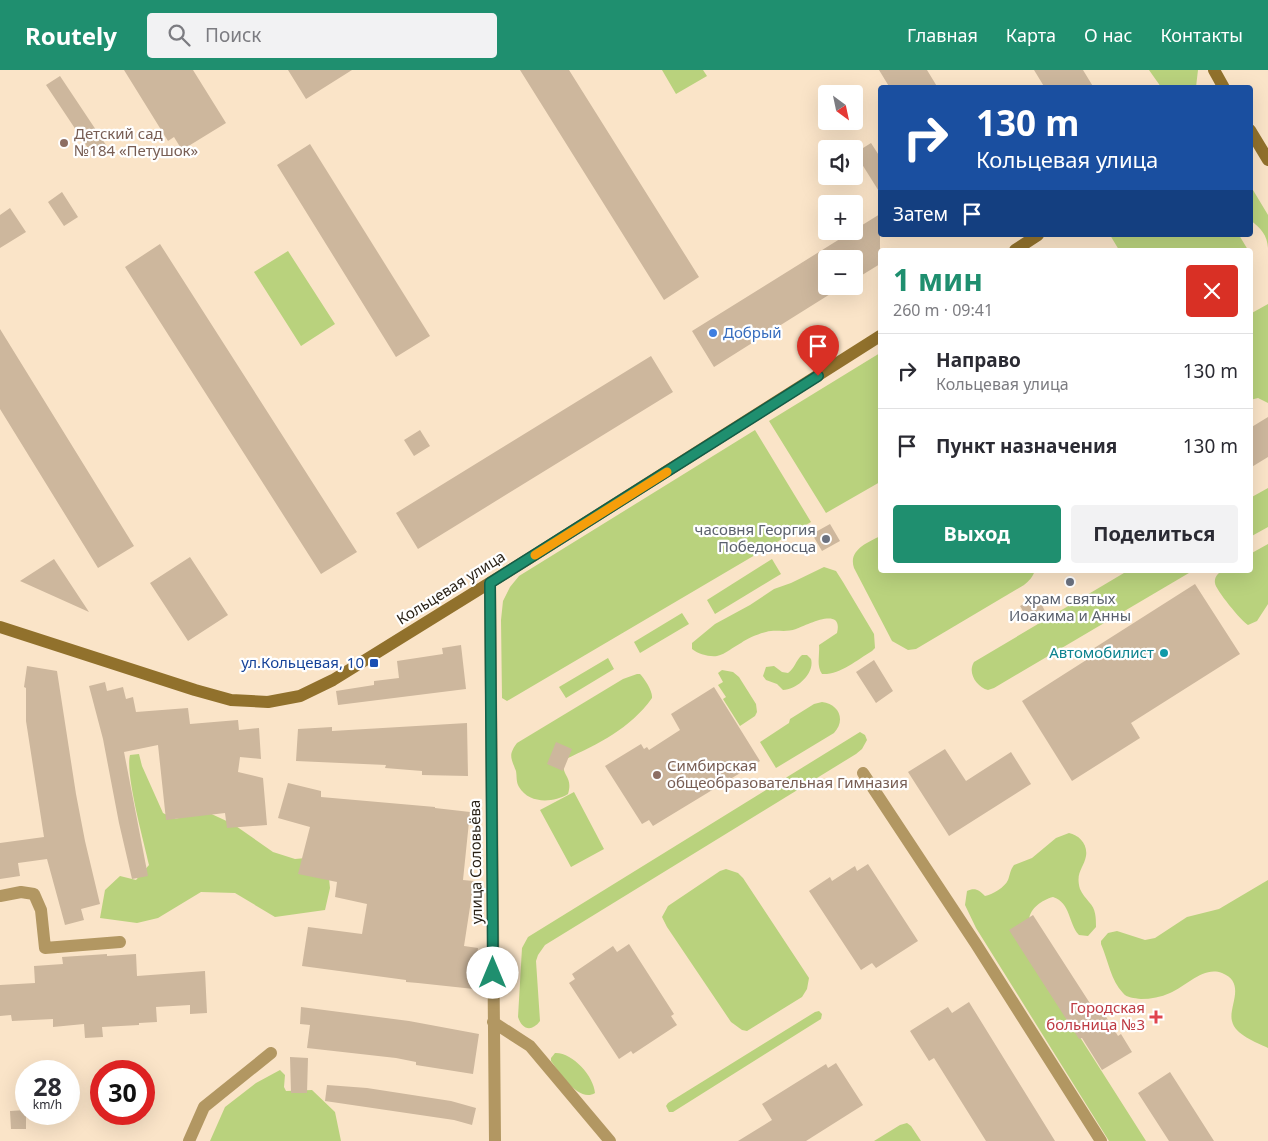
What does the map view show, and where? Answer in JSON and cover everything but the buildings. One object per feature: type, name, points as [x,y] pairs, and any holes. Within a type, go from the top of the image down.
[{"type":"street","points":[[1214,70],[1222,85]]},
{"type":"street","points":[[1253,135],[1268,160]]},
{"type":"street","points":[[1018,248],[1035,237]]},
{"type":"street","name":"Кольцевая улица","points":[[0,626],[194,690],[231,700],[268,702],[300,696],[333,680],[490,583],[878,337]]},
{"type":"street","name":"улица Соловьёва","points":[[490,583],[495,1141]]},
{"type":"street","points":[[863,773],[976,944],[1101,1141]]},
{"type":"street","points":[[0,896],[21,892],[34,894],[41,910],[45,948],[120,942]]},
{"type":"street","points":[[494,1022],[530,1046],[610,1141]]},
{"type":"street","points":[[189,1141],[204,1107],[271,1053]]},
{"type":"green space","points":[[662,70],[703,70],[707,76],[676,94]]},
{"type":"green space","points":[[1149,70],[1198,70],[1196,85],[1160,85]]},
{"type":"green space","points":[[1253,190],[1268,215],[1268,248],[1263,232],[1253,223]]},
{"type":"green space","points":[[1111,237],[1240,237],[1247,248],[1118,248]]},
{"type":"green space","points":[[288,251],[335,324],[301,346],[254,272]]},
{"type":"green space","points":[[1268,304],[1268,403],[1258,398],[1253,399],[1253,312]]},
{"type":"green space","points":[[878,354],[878,483],[826,513],[769,421]]},
{"type":"green space","points":[[755,430],[811,522],[507,701],[502,698],[501,620],[503,601],[510,587],[519,576]]},
{"type":"green space","points":[[1268,488],[1268,527],[1253,535],[1253,496]]},
{"type":"green space","points":[[878,537],[878,573],[1034,573],[1031,579],[1024,585],[916,649],[908,650],[892,641],[854,568],[854,556],[864,544]]},
{"type":"green space","points":[[1268,544],[1268,604],[1257,621],[1248,625],[1224,598],[1216,586],[1215,579],[1219,573],[1253,573],[1253,552]]},
{"type":"green space","points":[[772,559],[781,574],[715,614],[707,600]]},
{"type":"green space","points":[[824,567],[836,571],[874,634],[875,648],[842,670],[829,674],[822,674],[820,671],[819,645],[837,633],[838,625],[835,620],[829,619],[823,619],[792,630],[770,631],[760,634],[717,656],[704,655],[692,649],[692,643],[715,624],[750,605],[774,589]]},
{"type":"green space","points":[[1124,573],[1189,573],[994,688],[988,690],[977,683],[972,675],[974,662]]},
{"type":"green space","points":[[682,613],[689,624],[640,653],[634,642]]},
{"type":"green space","points":[[802,655],[807,655],[811,659],[812,664],[808,675],[794,687],[783,690],[777,684],[766,680],[763,676],[766,667],[774,666],[782,672],[788,673]]},
{"type":"green space","points":[[608,658],[614,669],[566,698],[559,687]]},
{"type":"green space","points":[[722,670],[733,672],[739,677],[756,704],[757,712],[755,716],[740,726],[723,699],[726,697],[718,685],[723,682],[718,673]]},
{"type":"green space","points":[[640,674],[646,682],[652,698],[624,727],[566,759],[564,769],[569,782],[568,794],[555,799],[542,800],[529,797],[523,793],[517,783],[516,771],[511,757],[517,743],[623,679]]},
{"type":"green space","points":[[822,702],[833,706],[839,713],[840,723],[838,728],[834,733],[776,768],[760,742],[789,723],[790,719],[814,704]]},
{"type":"green space","points":[[860,732],[865,735],[867,740],[862,749],[856,754],[545,945],[536,961],[540,1021],[531,1028],[522,1025],[518,1017],[522,948],[528,937]]},
{"type":"green space","points":[[139,754],[142,766],[163,813],[175,819],[205,811],[233,824],[273,852],[295,859],[317,857],[328,869],[330,888],[325,910],[275,917],[235,893],[201,892],[158,918],[137,923],[100,918],[105,890],[120,876],[136,880],[149,865],[130,777],[130,755]]},
{"type":"green space","points":[[574,792],[604,849],[571,867],[540,810]]},
{"type":"green space","points":[[1069,833],[1079,838],[1086,848],[1085,860],[1079,874],[1079,883],[1082,893],[1094,911],[1096,927],[1088,936],[1079,935],[1066,908],[1059,900],[1053,897],[1037,905],[1029,920],[1071,1023],[1146,1141],[1109,1141],[976,928],[965,905],[967,891],[977,890],[985,896],[995,892],[1006,883],[1014,865],[1032,858],[1056,838]]},
{"type":"green space","points":[[726,869],[738,873],[743,878],[809,978],[807,989],[802,997],[747,1031],[742,1030],[731,1022],[662,917],[668,906],[720,871]]},
{"type":"green space","points":[[1268,880],[1268,1048],[1247,1038],[1234,1026],[1231,1015],[1235,996],[1234,983],[1222,973],[1208,972],[1202,974],[1170,993],[1152,998],[1129,997],[1119,988],[1101,944],[1101,941],[1108,933],[1117,931],[1145,940],[1155,938],[1187,917],[1219,909]]},
{"type":"green space","points":[[819,1011],[822,1014],[821,1019],[673,1112],[669,1112],[666,1106],[668,1103]]},
{"type":"green space","points":[[555,1053],[568,1056],[581,1066],[591,1079],[595,1093],[583,1094],[570,1085],[551,1061]]},
{"type":"green space","points":[[280,1070],[285,1075],[284,1087],[286,1091],[312,1090],[335,1112],[341,1141],[210,1141],[225,1107],[256,1083]]},
{"type":"green space","points":[[907,1123],[921,1141],[874,1141],[900,1125]]},
{"type":"slow traffic","points":[[535,555],[667,472]]},
{"type":"place","name":"Детский сад №184 «Петушок»","points":[[64,143]]},
{"type":"place","name":"Добрый","points":[[713,333]]},
{"type":"place","name":"часовня Георгия Победоносца","points":[[826,539]]},
{"type":"place","name":"храм святых Иоакима и Анны","points":[[1070,582]]},
{"type":"place","name":"Автомобилист","points":[[1164,653]]},
{"type":"place","name":"ул.Кольцевая, 10","points":[[374,663]]},
{"type":"place","name":"Симбирская общеобразовательная Гимназия","points":[[657,775]]},
{"type":"place","name":"Городская больница №3","points":[[1156,1017]]},
{"type":"route","points":[[493,973],[490,583],[818,376]]}]
